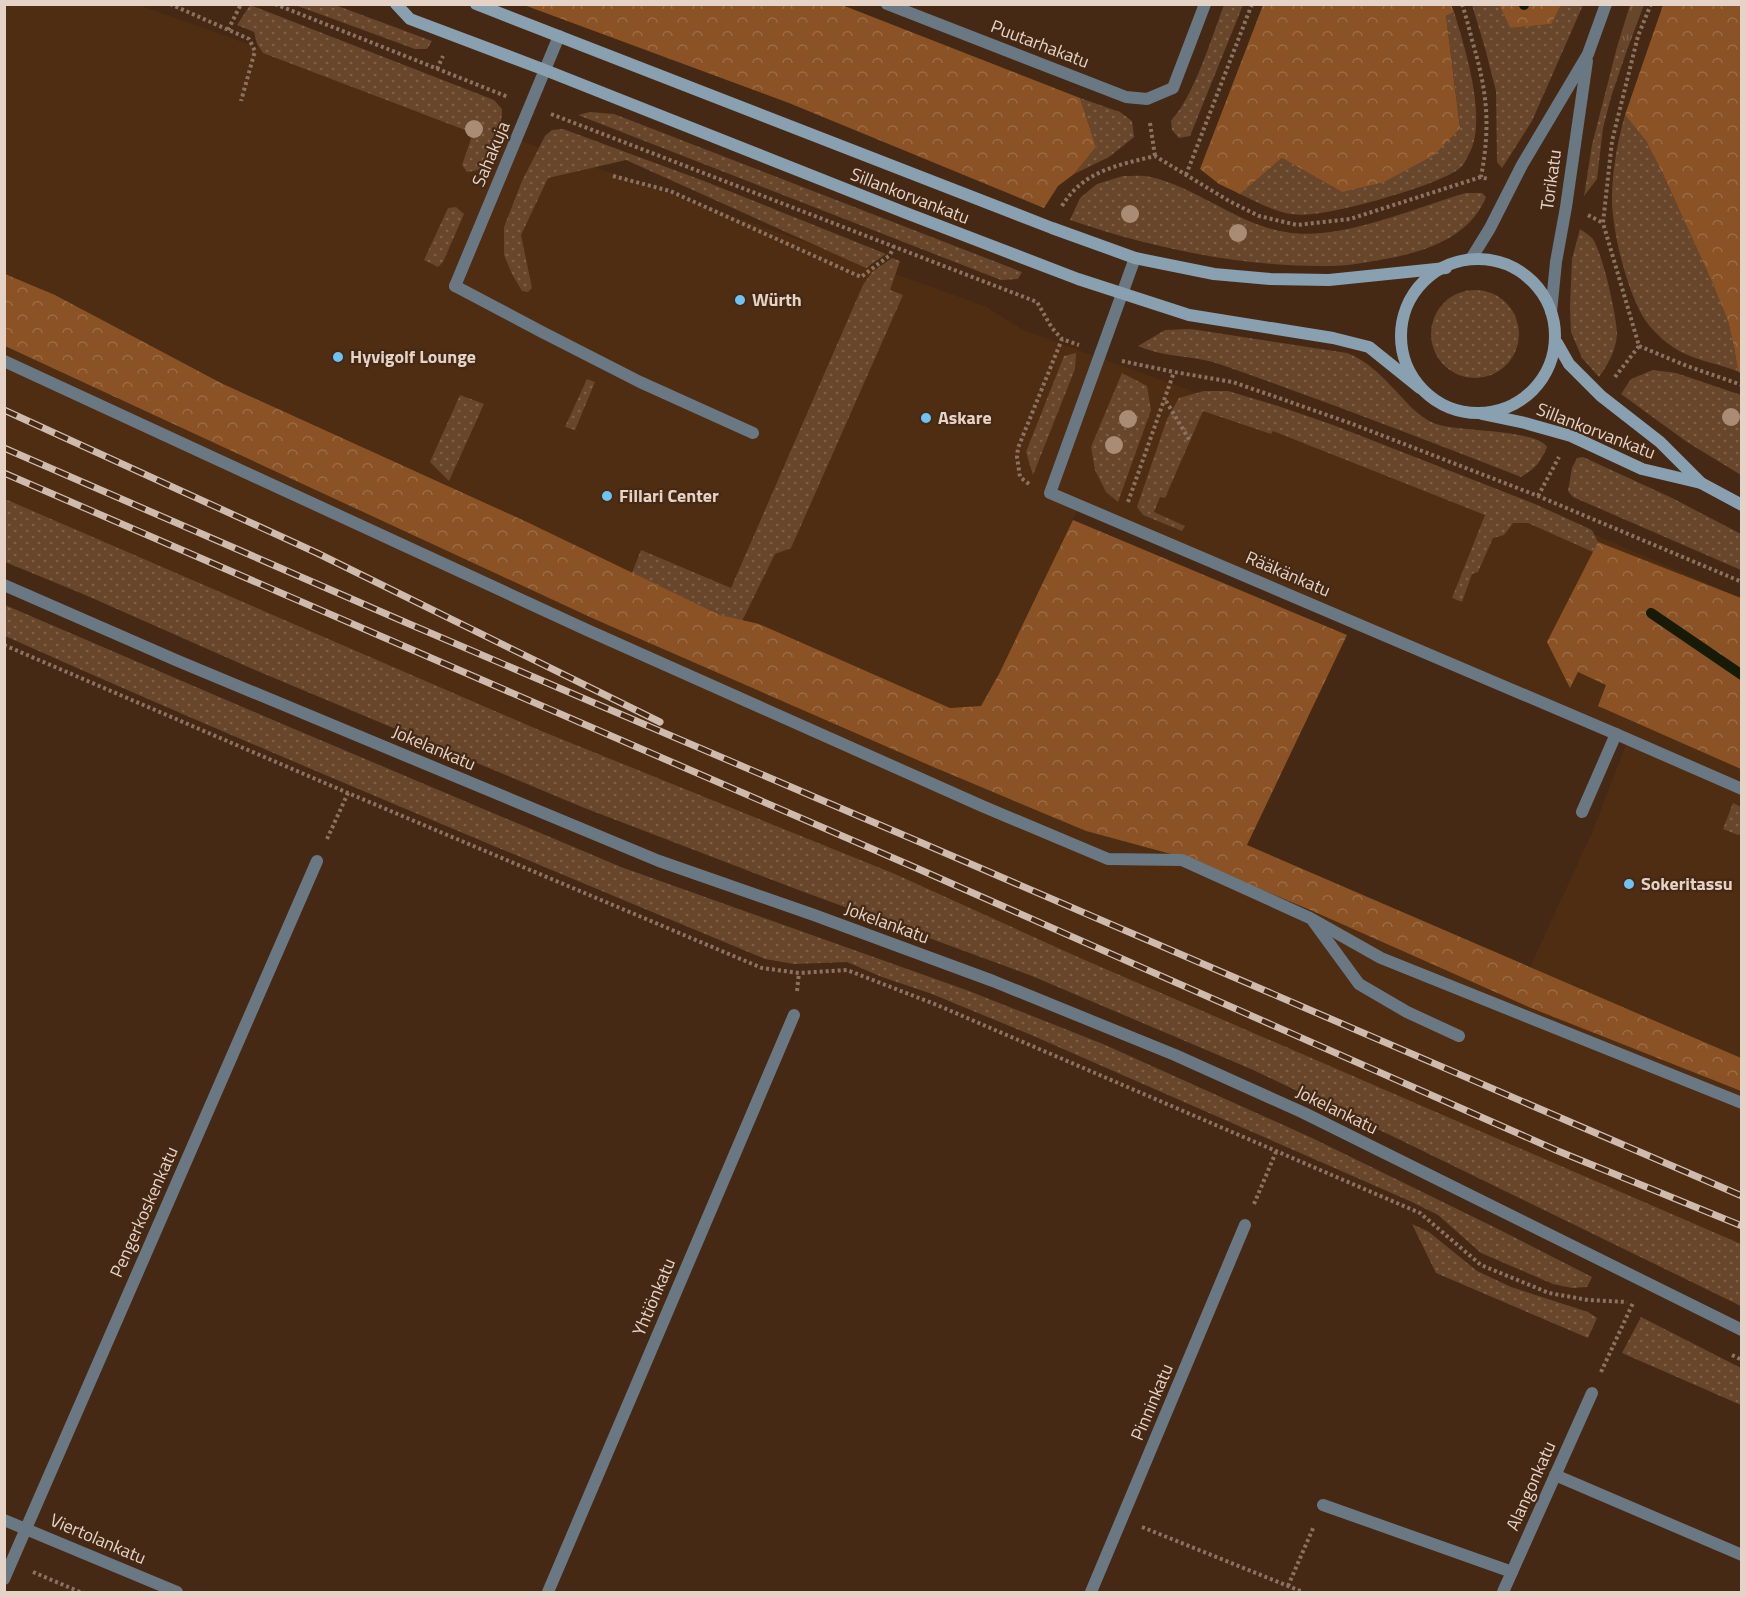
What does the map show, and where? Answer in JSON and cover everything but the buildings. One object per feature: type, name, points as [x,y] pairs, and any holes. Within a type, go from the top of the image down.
[{"type":"main road","name":"Sillankorvankatu","points":[[396,4],[410,20],[545,70],[1078,279],[1189,315],[1334,338],[1369,347],[1420,387]]},
{"type":"main road","name":"Sillankorvankatu","points":[[476,4],[1052,228],[1135,258],[1214,274],[1270,279],[1329,280],[1446,268]]},
{"type":"main road","points":[[1471,259],[1497,260],[1514,267],[1528,277],[1539,289],[1551,312],[1557,343],[1552,364],[1544,379],[1525,397],[1505,407],[1478,413],[1458,411],[1432,398],[1420,387],[1405,364],[1400,341],[1403,314],[1421,282],[1446,268],[1471,259]]},
{"type":"main road","name":"Sillankorvankatu","points":[[1557,343],[1569,364],[1600,396],[1660,442],[1701,483]]},
{"type":"main road","name":"Sillankorvankatu","points":[[1478,413],[1571,436],[1642,469],[1701,483],[1742,504]]},
{"type":"street","name":"Puutarhakatu","points":[[887,4],[1125,97],[1147,99]]},
{"type":"street","points":[[1147,99],[1173,88],[1205,4]]},
{"type":"street","name":"Torikatu","points":[[1471,259],[1588,54],[1606,4]]},
{"type":"street","name":"Sahakuja","points":[[559,36],[456,286],[640,382],[753,433]]},
{"type":"street","name":"Torikatu","points":[[1551,312],[1556,262],[1588,54]]},
{"type":"street","points":[[1050,493],[1135,258]]},
{"type":"street","points":[[4,361],[576,626],[1003,815],[1108,859],[1182,860],[1310,918],[1381,957],[1742,1103]]},
{"type":"street","name":"Rääkänkatu","points":[[1050,493],[1742,789]]},
{"type":"street","name":"Jokelankatu","points":[[4,585],[178,662],[659,861],[993,981],[1174,1055],[1304,1113],[1742,1330]]},
{"type":"street","points":[[1582,812],[1616,734]]},
{"type":"street","name":"Pengerkoskenkatu","points":[[4,1579],[317,861]]},
{"type":"street","points":[[1310,918],[1359,984],[1407,1012],[1459,1036]]},
{"type":"street","name":"Yhtiönkatu","points":[[548,1593],[794,1016]]},
{"type":"street","name":"Pinninkatu","points":[[1091,1593],[1245,1225]]},
{"type":"street","name":"Alangonkatu","points":[[1503,1593],[1592,1393]]},
{"type":"street","points":[[1555,1474],[1742,1556]]},
{"type":"street","points":[[1323,1505],[1512,1572]]},
{"type":"street","name":"Viertolankatu","points":[[4,1520],[177,1593]]},
{"type":"path","points":[[171,4],[249,39],[255,51],[241,101]]},
{"type":"path","points":[[228,30],[241,4]]},
{"type":"path","points":[[274,4],[1037,302],[1052,328],[1062,339],[1127,362],[1233,382],[1350,423],[1538,496],[1742,582]]},
{"type":"path","points":[[1186,175],[1252,4]]},
{"type":"path","points":[[1461,4],[1479,62],[1486,97],[1488,127],[1481,177]]},
{"type":"path","points":[[1639,346],[1603,223],[1612,141],[1638,36],[1651,4]]},
{"type":"path","points":[[1147,99],[1155,156]]},
{"type":"path","points":[[1052,228],[1070,192],[1093,175],[1118,165],[1155,156],[1259,216],[1297,225],[1350,219],[1481,177],[1511,186]]},
{"type":"path","points":[[613,176],[670,191],[861,277],[890,255],[894,246]]},
{"type":"path","points":[[1566,207],[1584,212],[1603,223]]},
{"type":"path","points":[[1050,493],[1028,484],[1020,477],[1017,457],[1018,448],[1062,339]]},
{"type":"path","points":[[1639,346],[1742,385]]},
{"type":"path","points":[[1600,396],[1639,346]]},
{"type":"path","points":[[1121,522],[1174,372]]},
{"type":"path","points":[[1165,400],[1190,441]]},
{"type":"path","points":[[1538,496],[1571,436]]},
{"type":"path","points":[[4,645],[348,794],[762,968],[798,973],[847,970],[937,1005],[1420,1214],[1481,1265],[1549,1293],[1588,1300],[1633,1302],[1592,1393]]},
{"type":"path","points":[[317,861],[348,794]]},
{"type":"path","points":[[1245,1225],[1276,1152]]},
{"type":"path","points":[[1288,1586],[1323,1505]]},
{"type":"path","points":[[1122,1518],[1303,1593]]},
{"type":"path","points":[[11,1563],[80,1593]]},
{"type":"shaded area","points":[[4,5],[139,5],[985,306],[1023,330],[1211,398],[1386,454],[1598,536],[1741,598],[1741,1060],[1530,967],[1593,830],[1628,739],[1080,505],[999,674],[981,706],[950,708],[759,624],[720,615],[527,522],[221,383],[55,295],[5,274]]},
{"type":"shaded area","points":[[5,346],[592,618],[931,766],[1086,831],[1182,857],[1308,909],[1531,1008],[1741,1091],[1741,1244],[1078,957],[895,874],[539,730],[5,499]]},
{"type":"green space","points":[[250,5],[494,100],[502,109],[501,124],[494,149],[486,163],[479,169],[467,172],[462,165],[473,133],[263,53],[257,44],[254,32],[237,25]]},
{"type":"green space","points":[[295,5],[335,5],[432,41],[427,49],[415,49]]},
{"type":"green space","points":[[524,5],[842,5],[1080,98],[1096,147],[1074,174],[1058,186],[1044,208],[789,103]]},
{"type":"green space","points":[[1224,5],[1243,5],[1190,136],[1179,138],[1172,130],[1171,121],[1180,110],[1195,81]]},
{"type":"green space","points":[[1263,5],[1451,5],[1454,12],[1446,16],[1460,128],[1434,155],[1384,182],[1342,192],[1282,158],[1240,194],[1219,184],[1200,169]]},
{"type":"green space","points":[[1472,5],[1499,5],[1510,28],[1550,24],[1561,5],[1583,5],[1532,121],[1502,168],[1497,162],[1496,91]]},
{"type":"green space","points":[[1499,5],[1561,5],[1551,24],[1510,28]]},
{"type":"green space","points":[[1630,5],[1644,5],[1627,50],[1617,47]]},
{"type":"green space","points":[[1663,5],[1741,5],[1741,373],[1738,371],[1728,321],[1712,282],[1646,141],[1625,115]]},
{"type":"green space","points":[[1454,12],[1472,81],[1476,118],[1471,150],[1462,166],[1440,179],[1383,199],[1314,214],[1285,213],[1240,194],[1282,158],[1342,192],[1460,127],[1446,16]]},
{"type":"green space","points":[[1617,47],[1627,50],[1603,128],[1597,179],[1584,196],[1592,145]]},
{"type":"green space","points":[[1080,98],[1120,112],[1132,121],[1134,137],[1109,157],[1074,174],[1096,147]]},
{"type":"green space","points":[[590,112],[614,114],[1022,272],[1018,279],[1001,280],[578,115]]},
{"type":"green space","points":[[1625,115],[1646,141],[1712,282],[1728,321],[1738,371],[1741,373],[1687,355],[1670,345],[1648,323],[1636,303],[1621,260],[1612,201],[1616,158]]},
{"type":"green space","points":[[563,129],[704,181],[886,254],[866,268],[626,160],[548,178],[521,235],[532,288],[528,292],[522,291],[504,255],[504,227],[522,181],[545,136],[552,130]]},
{"type":"green space","points":[[1123,176],[1148,176],[1168,182],[1250,222],[1285,232],[1306,234],[1329,232],[1376,222],[1466,193],[1482,193],[1486,197],[1471,221],[1461,230],[1424,249],[1396,257],[1354,264],[1295,265],[1197,254],[1133,239],[1070,220],[1080,198],[1097,184]]},
{"type":"green space","points":[[456,207],[464,214],[443,262],[438,267],[424,260],[448,208]]},
{"type":"green space","points":[[1580,229],[1592,238],[1596,245],[1612,299],[1616,325],[1617,334],[1613,351],[1599,377],[1582,358],[1571,332],[1572,259]]},
{"type":"green space","points":[[892,258],[900,261],[890,290],[903,295],[791,548],[775,554],[742,621],[720,615],[632,573],[641,550],[731,588],[863,285],[872,272]]},
{"type":"green space","points":[[5,274],[55,295],[221,383],[527,522],[720,615],[759,624],[950,708],[981,706],[999,674],[1073,520],[1347,635],[1247,845],[1741,1058],[1741,1091],[1531,1008],[1308,909],[1182,857],[1086,831],[931,766],[592,618],[5,346]]},
{"type":"green space","points":[[1475,290],[1492,294],[1506,303],[1515,317],[1519,334],[1515,351],[1506,365],[1492,374],[1475,378],[1458,374],[1444,365],[1435,351],[1431,334],[1435,317],[1444,303],[1458,294]]},
{"type":"green space","points":[[1191,329],[1347,353],[1371,367],[1412,408],[1429,421],[1447,427],[1528,437],[1540,441],[1547,447],[1537,465],[1521,477],[1222,365],[1159,353],[1138,346],[1165,330]]},
{"type":"green space","points":[[1076,353],[1075,369],[1033,475],[1026,452],[1064,356]]},
{"type":"green space","points":[[1653,370],[1676,373],[1741,395],[1741,475],[1687,442],[1621,394],[1631,379]]},
{"type":"green space","points":[[1122,373],[1147,386],[1151,410],[1118,502],[1106,492],[1095,470],[1091,447]]},
{"type":"green space","points":[[587,379],[595,382],[575,430],[565,427]]},
{"type":"green space","points":[[1204,391],[1228,391],[1333,425],[1535,504],[1592,530],[1598,542],[1593,552],[1528,523],[1513,523],[1504,535],[1493,538],[1478,572],[1472,574],[1462,602],[1452,598],[1485,515],[1273,431],[1271,434],[1203,411],[1165,498],[1160,497],[1154,512],[1185,526],[1182,531],[1143,515],[1137,507],[1167,419],[1179,398]]},
{"type":"green space","points":[[460,395],[484,404],[449,481],[430,462]]},
{"type":"green space","points":[[1583,457],[1672,498],[1741,534],[1741,570],[1573,497],[1568,491],[1572,468],[1577,458]]},
{"type":"green space","points":[[5,499],[539,730],[895,874],[1078,957],[1741,1244],[1741,1306],[1251,1069],[1032,976],[582,807],[5,562]]},
{"type":"green space","points":[[1598,542],[1741,598],[1741,769],[1598,706],[1606,685],[1578,672],[1570,688],[1547,642]]},
{"type":"green space","points":[[5,605],[621,867],[969,991],[1103,1044],[1312,1138],[1592,1277],[1587,1287],[1572,1288],[1553,1284],[1481,1253],[1438,1215],[1412,1202],[1029,1034],[847,962],[794,964],[765,959],[384,800],[5,636]]},
{"type":"green space","points":[[1733,803],[1741,807],[1741,834],[1738,835],[1723,829]]},
{"type":"green space","points":[[1412,1224],[1429,1232],[1477,1271],[1511,1287],[1588,1312],[1597,1318],[1588,1338],[1436,1273]]},
{"type":"green space","points":[[1641,1317],[1741,1368],[1741,1405],[1622,1353]]},
{"type":"waterway","points":[[1651,613],[1742,675]]},
{"type":"railway","points":[[4,410],[317,553],[660,722]]},
{"type":"railway","points":[[4,448],[1742,1196]]},
{"type":"railway","points":[[4,473],[914,867],[1558,1151],[1742,1226]]},
{"type":"place","name":"Würth","points":[[740,300]]},
{"type":"place","name":"Hyvigolf Lounge","points":[[338,357]]},
{"type":"place","name":"Askare","points":[[926,418]]},
{"type":"place","name":"Fillari Center","points":[[607,496]]},
{"type":"place","name":"Sokeritassu","points":[[1629,884]]}]
